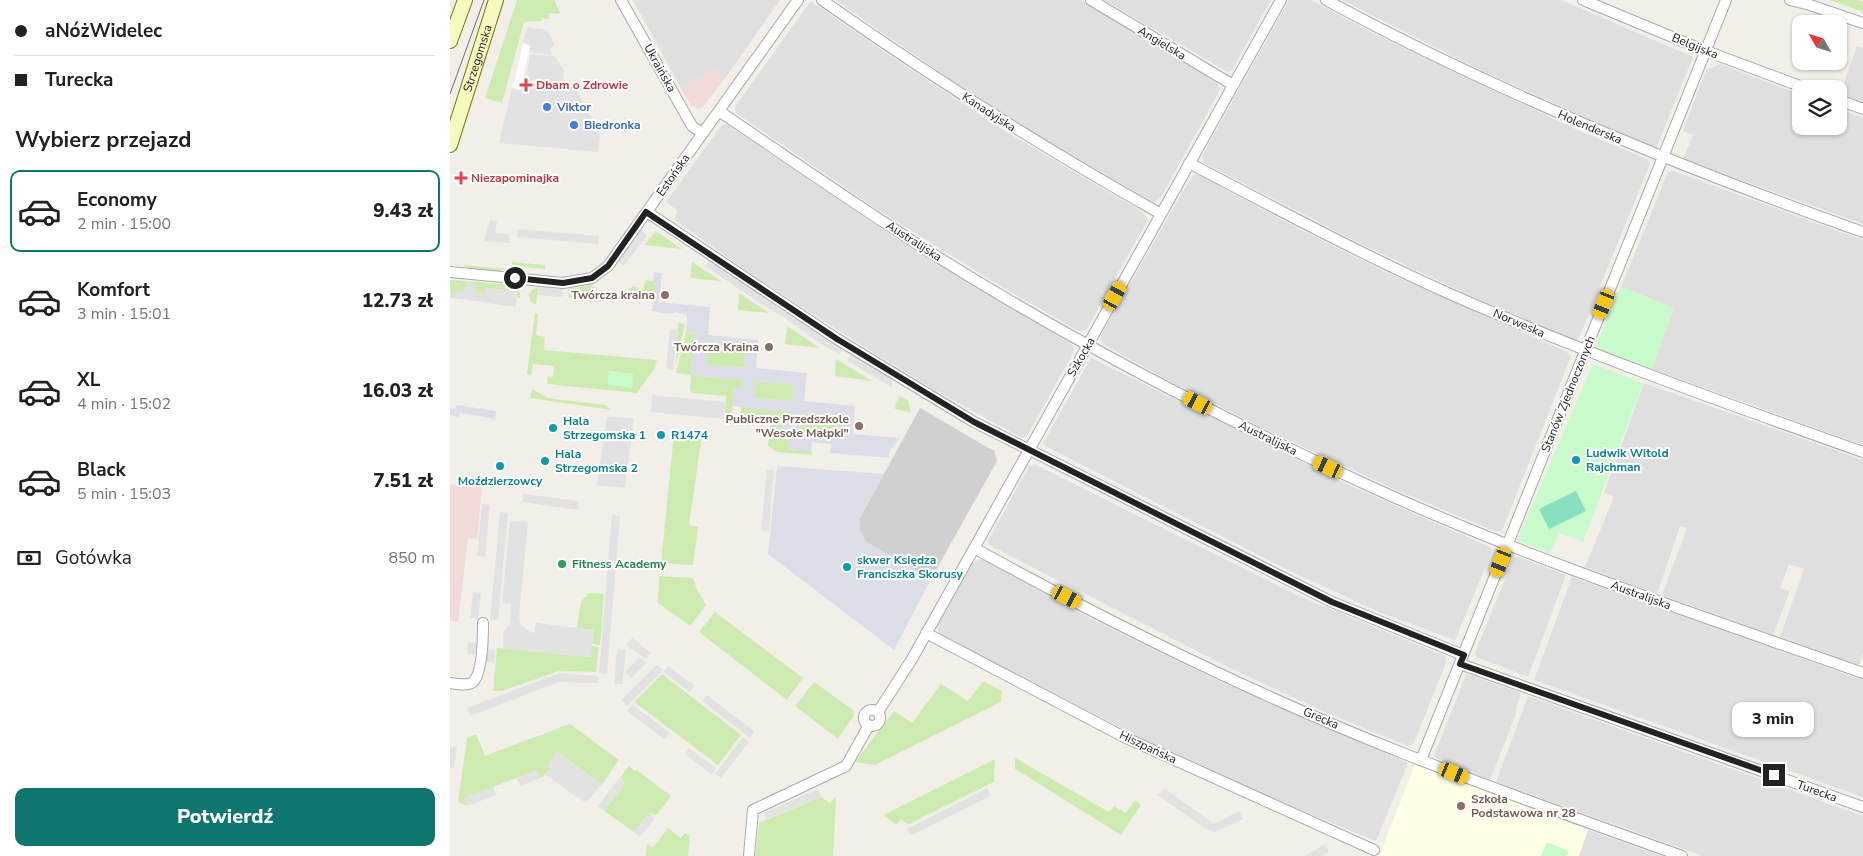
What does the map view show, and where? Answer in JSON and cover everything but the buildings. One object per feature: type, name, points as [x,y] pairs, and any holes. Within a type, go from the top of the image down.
[{"type":"main road","points":[[450,41],[466,0]]},
{"type":"main road","name":"Strzegomska","points":[[450,145],[496,0]]},
{"type":"street","name":"Ukraińska","points":[[621,0],[692,126],[702,133]]},
{"type":"street","name":"Estońska","points":[[450,272],[563,283],[592,278],[608,266],[798,0]]},
{"type":"street","name":"Kanadyjska","points":[[822,0],[906,58],[1020,132],[1161,214]]},
{"type":"street","name":"Angielska","points":[[1091,0],[1233,84]]},
{"type":"street","name":"Szkocka","points":[[749,856],[753,810],[846,766],[869,725],[874,726],[879,723],[880,717],[878,712],[926,633],[974,548],[1280,0]]},
{"type":"street","name":"Holenderska","points":[[1326,0],[1487,81],[1664,158],[1863,232]]},
{"type":"street","name":"Belgijska","points":[[1583,0],[1706,51],[1792,83]]},
{"type":"street","name":"Stanów Zjednoczonych","points":[[1422,760],[1726,0]]},
{"type":"street","points":[[1790,0],[1863,23]]},
{"type":"street","points":[[1847,103],[1863,109]]},
{"type":"street","name":"Australijska","points":[[719,110],[910,240],[1017,304],[1183,395],[1311,459],[1507,545],[1579,573],[1863,674]]},
{"type":"street","name":"Norweska","points":[[1189,163],[1326,235],[1449,293],[1585,351],[1863,452]]},
{"type":"street","name":"Turecka","points":[[646,212],[829,333],[974,422],[1332,602],[1462,660],[1863,807]]},
{"type":"street","name":"Grecka","points":[[974,548],[1111,620],[1213,670],[1308,713],[1496,790],[1682,856]]},
{"type":"street","points":[[450,683],[469,684],[474,682],[478,673],[483,623]]},
{"type":"street","name":"Hiszpańska","points":[[926,633],[1124,737],[1374,850]]},
{"type":"shaded area","points":[[633,0],[780,0],[723,81],[716,69],[681,88]]},
{"type":"shaded area","points":[[835,0],[1081,0],[1217,83],[1220,90],[1161,197],[1155,202],[1034,133],[957,84]]},
{"type":"shaded area","points":[[1104,0],[1271,0],[1232,70],[1228,72]]},
{"type":"shaded area","points":[[1289,0],[1311,0],[1369,31],[1573,128],[1649,160],[1650,164],[1579,338],[1575,340],[1464,293],[1353,240],[1204,163],[1202,156]]},
{"type":"shaded area","points":[[1342,0],[1561,0],[1693,57],[1657,146],[1652,147],[1484,72]]},
{"type":"shaded area","points":[[810,2],[1005,131],[1144,213],[1148,220],[1086,330],[1078,331],[994,282],[875,208],[736,113],[735,107]]},
{"type":"shaded area","points":[[527,27],[547,30],[555,45],[550,48],[552,55],[529,52],[531,45],[523,42]]},
{"type":"shaded area","points":[[1857,46],[1863,48],[1863,102],[1847,96],[1847,80],[1845,80]]},
{"type":"shaded area","name":"Viktor","points":[[530,54],[554,56],[564,70],[563,85],[575,87],[600,135],[598,152],[499,143],[512,88],[522,90],[523,82],[526,82]]},
{"type":"shaded area","points":[[1720,64],[1792,92],[1792,135],[1847,135],[1847,112],[1863,118],[1863,224],[1683,159],[1693,135],[1683,131],[1706,70]]},
{"type":"shaded area","points":[[716,69],[723,81],[704,106],[698,109],[690,105],[681,88]]},
{"type":"shaded area","points":[[725,124],[897,239],[1071,343],[1074,349],[1073,353],[1027,436],[1022,438],[931,388],[748,272],[674,219],[678,211],[666,202],[722,125]]},
{"type":"shaded area","points":[[1673,171],[1863,240],[1863,445],[1652,369],[1674,308],[1621,287],[1668,172]]},
{"type":"shaded area","points":[[1194,175],[1199,175],[1303,231],[1388,273],[1565,351],[1571,356],[1502,531],[1494,531],[1394,489],[1258,426],[1169,381],[1103,344],[1101,335]]},
{"type":"shaded area","points":[[490,220],[497,221],[495,233],[510,234],[509,243],[484,241]]},
{"type":"shaded area","points":[[517,229],[599,236],[598,244],[517,237]]},
{"type":"shaded area","points":[[640,230],[647,235],[624,266],[617,261]]},
{"type":"shaded area","points":[[709,260],[843,349],[839,354],[822,345],[784,317],[705,266]]},
{"type":"shaded area","points":[[654,272],[662,273],[659,302],[710,307],[708,335],[758,340],[756,368],[807,373],[804,401],[855,406],[853,434],[899,438],[892,449],[890,449],[889,458],[830,453],[831,444],[812,442],[811,451],[788,449],[789,440],[780,439],[782,420],[790,420],[791,412],[732,406],[734,387],[742,387],[743,380],[691,375],[695,334],[686,333],[687,315],[675,312],[670,314],[651,311],[654,302],[655,282],[653,281]],"holes":[[[707,348],[745,351],[744,368],[706,365]],[[756,381],[794,384],[792,401],[754,398]],[[804,413],[842,417],[840,434],[802,430]]]},
{"type":"shaded area","points":[[467,283],[477,285],[476,293],[483,294],[486,288],[517,291],[516,307],[454,298],[456,289],[464,291]]},
{"type":"shaded area","points":[[538,287],[563,289],[562,297],[537,295]]},
{"type":"shaded area","points":[[670,329],[678,330],[673,370],[666,368]]},
{"type":"shaded area","points":[[851,354],[892,379],[892,387],[847,361]]},
{"type":"shaded area","points":[[1091,358],[1351,486],[1490,547],[1492,551],[1455,640],[1379,612],[1288,570],[1043,444]]},
{"type":"shaded area","points":[[1644,383],[1863,460],[1863,653],[1859,665],[1780,637],[1804,569],[1789,564],[1780,588],[1790,591],[1773,635],[1662,595],[1687,528],[1680,526],[1657,594],[1585,567],[1614,497],[1604,493]]},
{"type":"shaded area","points":[[652,395],[725,402],[724,419],[651,412]]},
{"type":"shaded area","points":[[457,405],[496,411],[495,419],[460,413],[459,417],[450,415],[450,408],[455,409]]},
{"type":"shaded area","points":[[920,408],[994,450],[997,461],[931,579],[866,542],[860,530],[860,518]]},
{"type":"shaded area","points":[[607,416],[634,419],[625,488],[597,485]]},
{"type":"shaded area","points":[[1036,465],[1299,596],[1445,656],[1446,663],[1413,745],[1408,746],[1325,712],[1234,670],[989,545],[988,541],[1029,466]]},
{"type":"shaded area","name":"skwer Księdza Franciszka Skorusy","points":[[777,466],[884,474],[860,518],[860,530],[866,542],[931,579],[894,650],[768,554]]},
{"type":"shaded area","points":[[767,470],[774,470],[769,531],[761,530]]},
{"type":"shaded area","points":[[450,484],[482,488],[477,539],[468,538],[458,622],[450,621]]},
{"type":"shaded area","points":[[523,494],[579,501],[578,510],[522,502]]},
{"type":"shaded area","points":[[482,504],[490,505],[485,557],[477,556]]},
{"type":"shaded area","points":[[500,512],[508,513],[498,620],[490,620]]},
{"type":"shaded area","points":[[612,515],[620,516],[607,674],[599,673]]},
{"type":"shaded area","points":[[510,521],[528,522],[519,616],[521,625],[534,633],[536,623],[594,630],[590,657],[503,649],[503,631],[510,624],[511,604],[502,603]]},
{"type":"shaded area","points":[[1514,557],[1519,557],[1566,575],[1528,677],[1476,657],[1475,653]]},
{"type":"shaded area","points":[[978,560],[984,560],[1078,612],[1210,677],[1408,763],[1376,841],[1295,808],[1137,736],[939,634],[937,626],[972,564]]},
{"type":"shaded area","points":[[1572,577],[1863,680],[1863,797],[1534,680]]},
{"type":"shaded area","points":[[473,592],[481,593],[478,619],[470,618]]},
{"type":"shaded area","points":[[632,638],[651,653],[646,659],[626,645]]},
{"type":"shaded area","points":[[468,642],[477,643],[475,655],[467,654]]},
{"type":"shaded area","points":[[487,649],[495,650],[494,663],[486,662]]},
{"type":"shaded area","points":[[617,650],[626,650],[622,684],[614,684]]},
{"type":"shaded area","points":[[639,657],[646,663],[631,678],[625,672]]},
{"type":"shaded area","points":[[657,665],[663,670],[627,706],[621,700]]},
{"type":"shaded area","points":[[668,666],[695,686],[690,692],[663,672]]},
{"type":"shaded area","points":[[559,673],[598,676],[598,683],[559,682],[470,716],[467,708]]},
{"type":"shaded area","points":[[1466,675],[1521,693],[1516,714],[1490,780],[1436,758],[1435,753]]},
{"type":"shaded area","points":[[707,695],[755,732],[750,738],[702,701]]},
{"type":"shaded area","points":[[1528,696],[1863,816],[1863,856],[1703,856],[1496,782]]},
{"type":"shaded area","points":[[632,704],[670,733],[665,740],[627,711]]},
{"type":"shaded area","points":[[743,737],[749,742],[721,778],[715,774]]},
{"type":"shaded area","points":[[450,746],[457,747],[454,768],[450,767]]},
{"type":"shaded area","points":[[689,748],[716,768],[712,775],[685,754]]},
{"type":"shaded area","points":[[557,752],[602,784],[586,803],[545,775],[550,768],[547,765]]},
{"type":"shaded area","name":"Szkoła Podstawowa nr 28","points":[[1415,765],[1588,830],[1579,856],[1379,856]]},
{"type":"shaded area","points":[[537,770],[540,778],[520,786],[517,778]]},
{"type":"shaded area","points":[[619,778],[625,784],[604,811],[598,806]]},
{"type":"shaded area","points":[[493,787],[496,795],[467,806],[464,798]]},
{"type":"shaded area","points":[[987,788],[991,796],[910,836],[907,829]]},
{"type":"shaded area","points":[[1164,788],[1214,824],[1239,811],[1243,819],[1215,832],[1206,829],[1158,795]]},
{"type":"shaded area","points":[[818,789],[821,797],[766,819],[764,813]]},
{"type":"shaded area","points":[[649,813],[655,818],[640,837],[634,832]]},
{"type":"shaded area","points":[[1588,830],[1661,856],[1579,856]]},
{"type":"shaded area","points":[[1325,844],[1329,852],[1320,856],[1305,856]]},
{"type":"green space","points":[[517,0],[554,0],[561,14],[549,13],[549,19],[542,18],[541,21],[524,22],[502,103],[485,98]]},
{"type":"green space","points":[[1829,0],[1857,0],[1863,2],[1863,12]]},
{"type":"green space","points":[[655,232],[659,233],[682,249],[644,245]]},
{"type":"green space","points":[[512,262],[545,265],[545,269],[512,266]]},
{"type":"green space","points":[[692,262],[721,281],[690,278]]},
{"type":"green space","points":[[463,265],[505,269],[484,271]]},
{"type":"green space","points":[[450,280],[513,285],[519,290],[520,298],[517,298],[517,291],[486,288],[484,294],[456,290],[454,298],[451,297]]},
{"type":"green space","points":[[646,280],[656,282],[654,299],[628,290],[633,286],[643,289]]},
{"type":"green space","points":[[591,285],[597,288],[569,298],[568,289]]},
{"type":"green space","points":[[538,287],[536,305],[531,302],[529,295],[532,290]]},
{"type":"green space","points":[[1621,287],[1674,308],[1652,369],[1607,352],[1596,345]]},
{"type":"green space","points":[[601,290],[606,293],[601,302],[576,300],[595,294]]},
{"type":"green space","points":[[739,293],[769,313],[738,310]]},
{"type":"green space","points":[[535,313],[538,314],[536,335],[545,337],[544,350],[657,360],[655,368],[637,393],[547,384],[548,376],[553,377],[554,366],[533,364],[531,376],[527,374]],"holes":[[[604,371],[633,374],[608,385],[609,372]]]},
{"type":"green space","points":[[678,323],[685,324],[676,366]]},
{"type":"green space","points":[[787,326],[820,348],[785,344]]},
{"type":"green space","points":[[686,333],[695,334],[691,375],[676,373]]},
{"type":"green space","points":[[707,347],[746,351],[744,368],[706,365]]},
{"type":"green space","points":[[836,359],[872,381],[835,376]]},
{"type":"green space","points":[[1593,364],[1643,383],[1583,542],[1559,533],[1550,553],[1517,540]]},
{"type":"green space","points":[[609,372],[633,374],[632,388],[608,385]]},
{"type":"green space","points":[[691,375],[743,380],[742,387],[734,387],[732,417],[725,413],[726,396],[692,393],[690,389]]},
{"type":"green space","points":[[756,381],[794,384],[792,401],[754,398]]},
{"type":"green space","points":[[532,389],[548,398],[605,405],[611,410],[530,398]]},
{"type":"green space","points":[[900,396],[908,400],[911,413],[895,409],[896,402]]},
{"type":"green space","points":[[741,407],[791,412],[790,420],[782,420],[789,440],[789,449],[812,451],[812,455],[777,452],[768,446],[771,419],[740,416]]},
{"type":"green space","points":[[804,413],[842,417],[840,434],[802,430]]},
{"type":"green space","points":[[674,433],[702,435],[689,525],[698,527],[693,565],[661,563]]},
{"type":"green space","points":[[1576,491],[1586,511],[1549,529],[1539,509]]},
{"type":"green space","points":[[659,576],[693,578],[697,590],[706,605],[690,626],[658,603]]},
{"type":"green space","points":[[588,593],[604,594],[600,645],[592,644],[594,630],[577,628],[581,602]]},
{"type":"green space","points":[[715,612],[803,678],[787,700],[699,632]]},
{"type":"green space","points":[[592,646],[599,647],[596,672],[559,671],[502,691],[493,691],[497,648],[590,657]]},
{"type":"green space","points":[[662,674],[741,735],[718,765],[634,702]]},
{"type":"green space","points":[[983,681],[1002,691],[1001,702],[875,765],[855,762],[894,711],[912,723],[941,684],[968,701]]},
{"type":"green space","points":[[814,682],[853,710],[854,715],[838,739],[795,706]]},
{"type":"green space","points":[[570,724],[619,760],[602,784],[557,752],[548,766],[550,768],[543,777],[540,778],[537,770],[465,798],[467,806],[458,802],[467,738],[476,734],[485,756]]},
{"type":"green space","points":[[1015,758],[1109,812],[1114,806],[1126,813],[1135,800],[1141,805],[1121,835],[1015,769]]},
{"type":"green space","points":[[995,759],[994,782],[909,824],[901,820],[896,825],[883,815]]},
{"type":"green space","points":[[629,766],[671,796],[657,815],[649,813],[634,832],[604,811],[625,784],[620,778]]},
{"type":"green space","points":[[821,797],[830,803],[836,798],[833,856],[756,856],[759,823]]},
{"type":"green space","points":[[668,828],[681,838],[685,833],[690,836],[688,856],[646,856],[647,844],[653,848]]},
{"type":"green space","points":[[1547,842],[1569,851],[1567,856],[1541,856]]},
{"type":"pier","points":[[523,44],[530,46],[520,90],[513,88]]},
{"type":"tram line","points":[[450,94],[484,0]]},
{"type":"place","name":"Dbam o Zdrowie","points":[[526,85]]},
{"type":"place","name":"Viktor","points":[[547,107]]},
{"type":"place","name":"Biedronka","points":[[574,125]]},
{"type":"place","name":"Niezapominajka","points":[[461,178]]},
{"type":"place","name":"Twórcza kraina","points":[[665,295]]},
{"type":"place","name":"Twórcza Kraina","points":[[769,347]]},
{"type":"place","name":"Publiczne Przedszkole \"Wesołe Małpki\"","points":[[859,426]]},
{"type":"place","name":"Hala Strzegomska 1","points":[[553,428]]},
{"type":"place","name":"R1474","points":[[661,435]]},
{"type":"place","name":"Ludwik Witold Rajchman","points":[[1576,460]]},
{"type":"place","name":"Hala Strzegomska 2","points":[[545,461]]},
{"type":"place","name":"Moździerzowcy","points":[[500,466]]},
{"type":"place","name":"Fitness Academy","points":[[562,564]]},
{"type":"place","name":"skwer Księdza Franciszka Skorusy","points":[[847,567]]},
{"type":"place","name":"Szkoła Podstawowa nr 28","points":[[1461,806]]},
{"type":"route","points":[[515,278],[563,283],[586,280],[597,276],[608,266],[646,212],[837,339],[909,384],[1018,446],[1332,602],[1464,655],[1460,664],[1774,775]]}]
